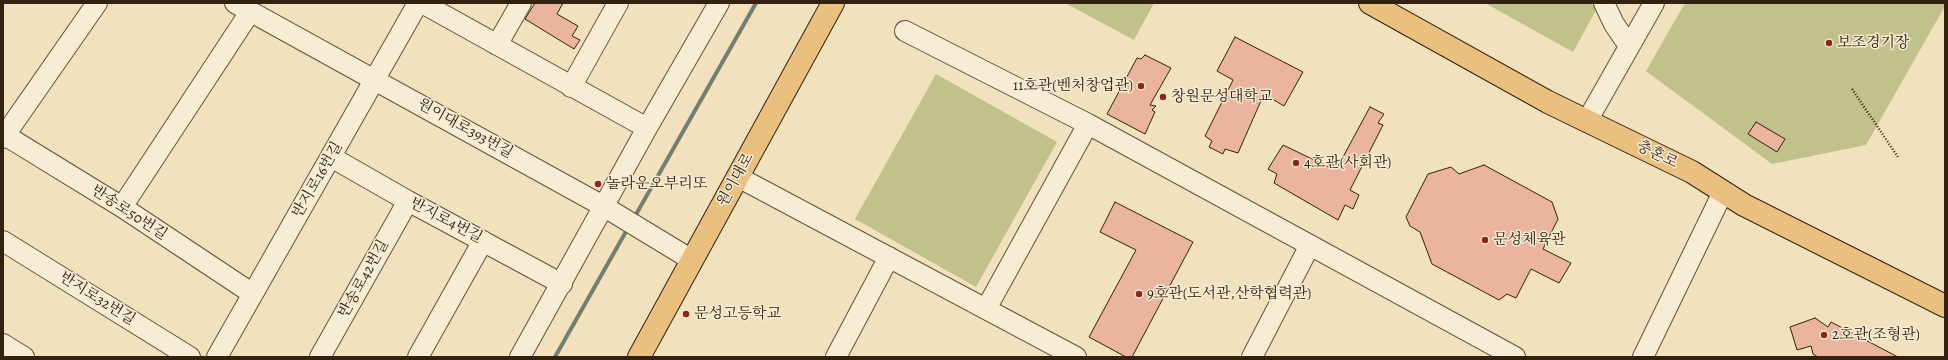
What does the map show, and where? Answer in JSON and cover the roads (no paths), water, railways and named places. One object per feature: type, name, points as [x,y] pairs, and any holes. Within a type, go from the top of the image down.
[{"type":"main road","name":"원이대로","points":[[639,357],[833,3]]},
{"type":"main road","name":"충혼로","points":[[1370,3],[1548,102],[1692,172],[1744,205],[1945,306]]},
{"type":"street","points":[[4,136],[97,3]]},
{"type":"street","name":"반지로16번길","points":[[217,357],[331,157],[374,78],[418,3]]},
{"type":"street","points":[[422,3],[646,128]]},
{"type":"street","points":[[497,45],[521,3]]},
{"type":"street","points":[[571,87],[618,3]]},
{"type":"street","points":[[520,357],[562,284],[646,128],[719,3]]},
{"type":"street","points":[[1604,3],[1614,24],[1630,46]]},
{"type":"street","points":[[1587,121],[1654,3]]},
{"type":"street","points":[[122,207],[242,7]]},
{"type":"street","name":"원이대로393번길","points":[[242,7],[374,78],[603,206],[692,260]]},
{"type":"street","points":[[905,31],[1088,124],[1515,357]]},
{"type":"street","points":[[986,309],[1088,124]]},
{"type":"street","name":"반송로50번길","points":[[4,136],[122,207],[253,294]]},
{"type":"street","name":"반지로4번길","points":[[331,157],[408,201],[562,284]]},
{"type":"street","points":[[738,177],[1076,357]]},
{"type":"street","points":[[1643,357],[1723,192]]},
{"type":"street","name":"반송로42번길","points":[[320,357],[408,201]]},
{"type":"street","name":"반지로32번길","points":[[3,241],[190,357]]},
{"type":"street","points":[[418,357],[483,241]]},
{"type":"street","points":[[1252,357],[1310,245]]},
{"type":"street","points":[[836,357],[889,257]]},
{"type":"street","points":[[3,344],[24,357]]},
{"type":"waterway","points":[[634,218],[756,3]]},
{"type":"waterway","points":[[555,357],[628,228]]},
{"type":"place","name":"보조경기장","points":[[1829,43]]},
{"type":"place","name":"11호관(벤처창업관)","points":[[1141,86]]},
{"type":"place","name":"창원문성대학교","points":[[1163,97]]},
{"type":"place","name":"4호관(사회관)","points":[[1296,163]]},
{"type":"place","name":"놀라운오부리또","points":[[598,184]]},
{"type":"place","name":"문성체육관","points":[[1485,240]]},
{"type":"place","name":"9호관(도서관,산학협력관)","points":[[1139,294]]},
{"type":"place","name":"문성고등학교","points":[[686,314]]},
{"type":"place","name":"2호관(조형관)","points":[[1824,335]]}]
